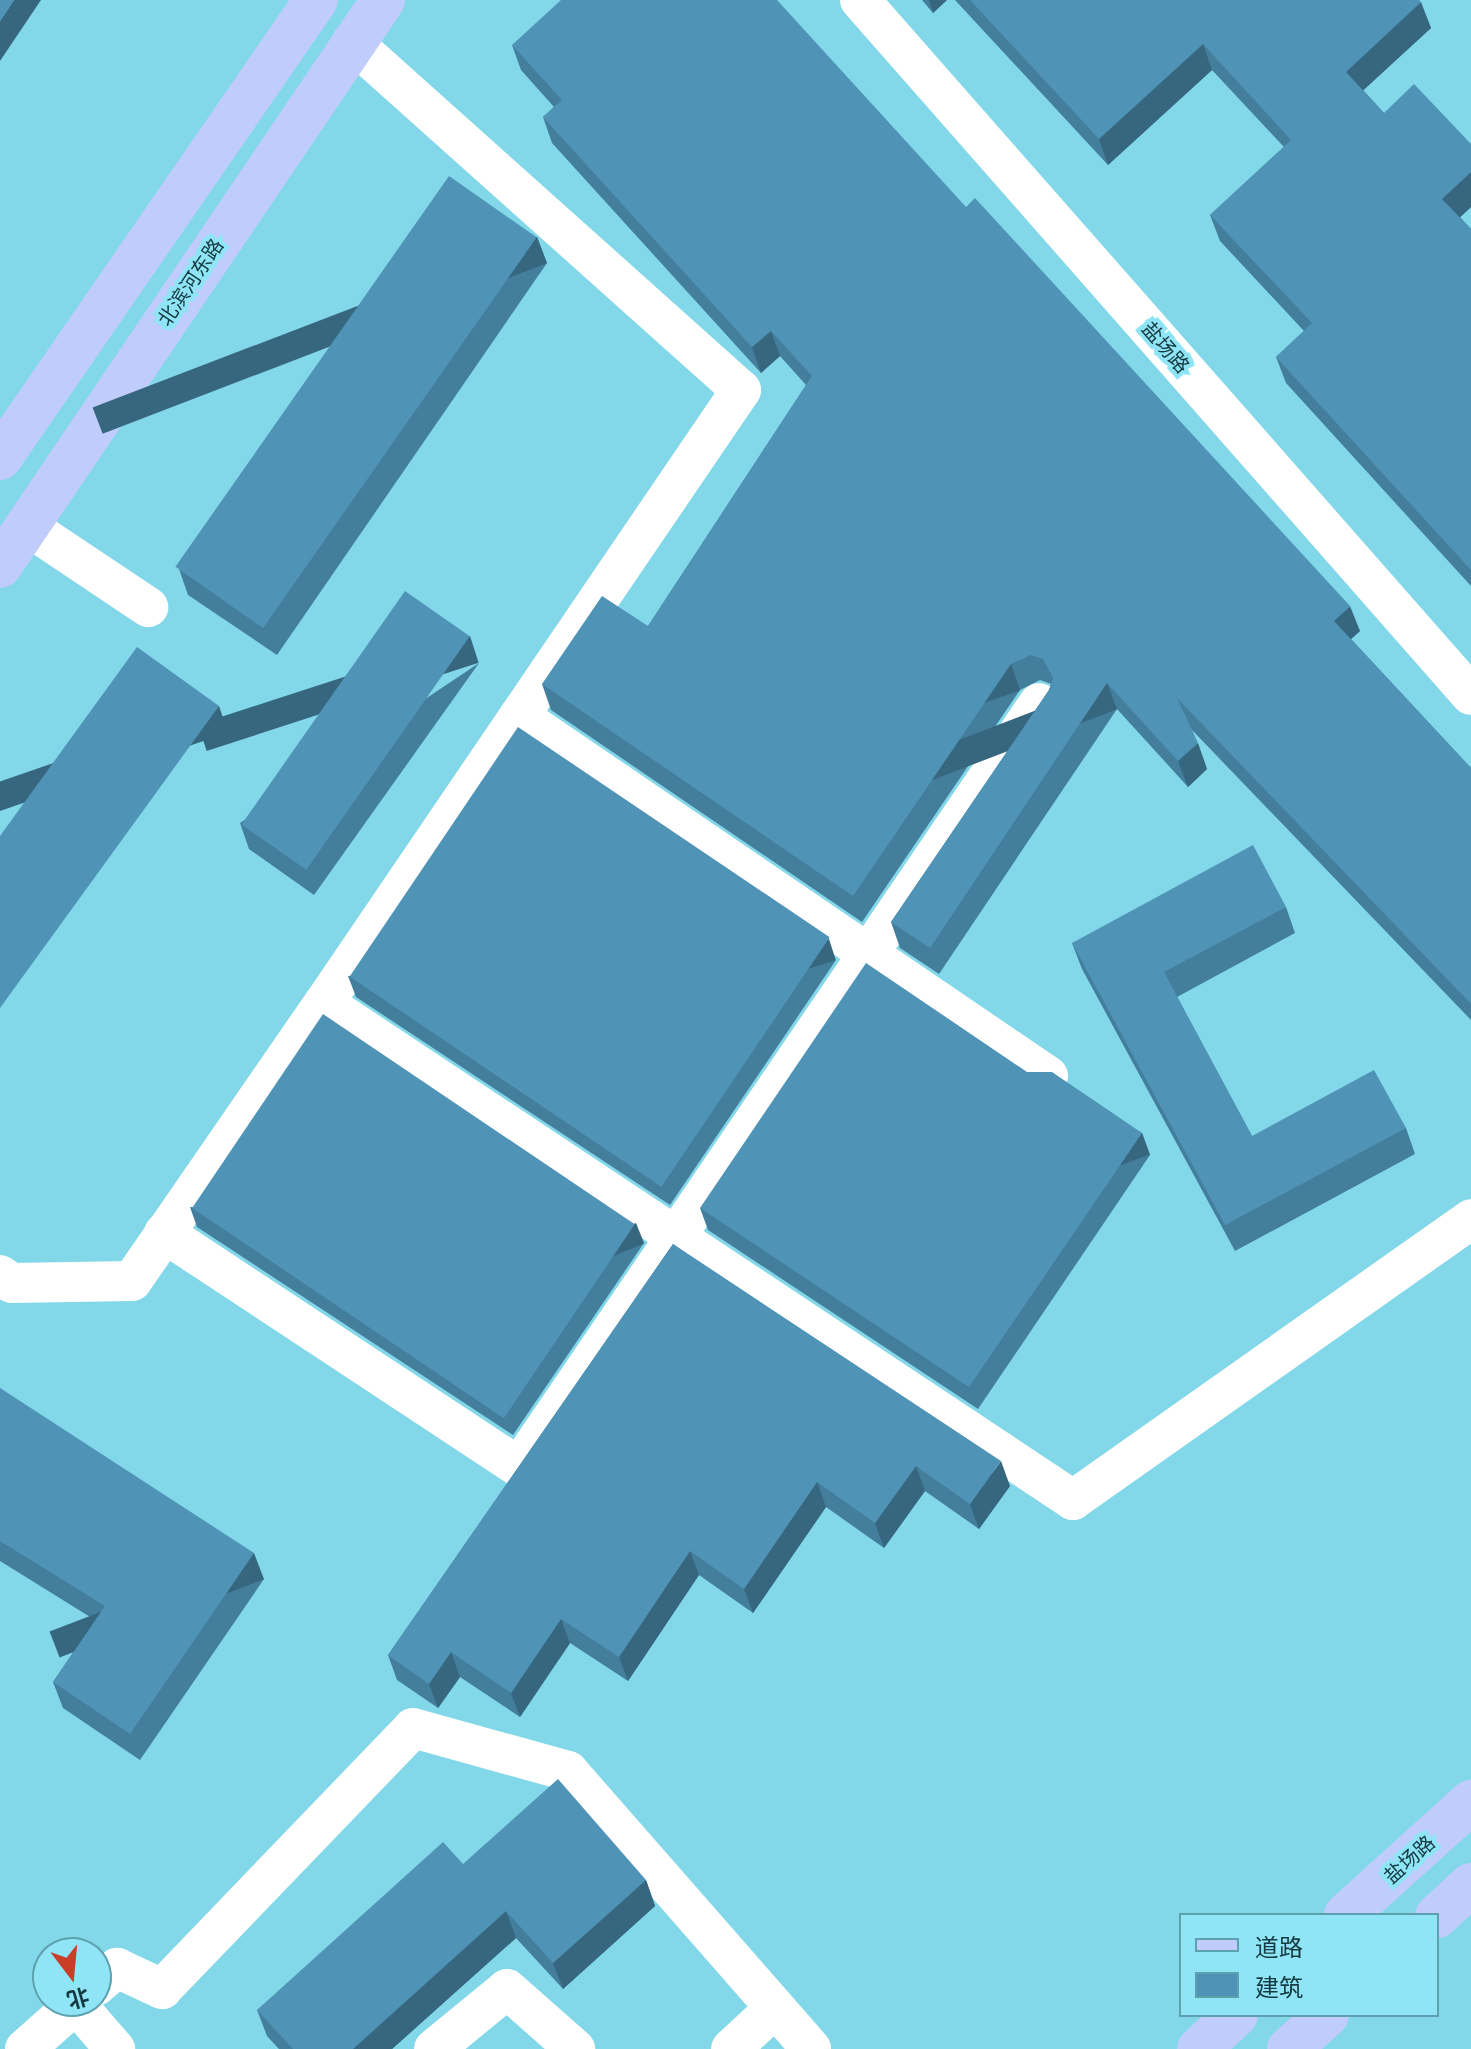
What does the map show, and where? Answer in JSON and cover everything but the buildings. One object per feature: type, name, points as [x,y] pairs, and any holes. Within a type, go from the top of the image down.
[{"type":"main road","points":[[0,458],[316,0]]},
{"type":"main road","name":"北滨河东路","points":[[0,566],[383,0]]},
{"type":"main road","name":"盐场路","points":[[1348,1913],[1471,1802]]},
{"type":"main road","points":[[1439,1914],[1471,1885]]},
{"type":"main road","points":[[1199,2049],[1234,2017]]},
{"type":"main road","points":[[1289,2049],[1325,2017]]},
{"type":"street","name":"盐场路","points":[[860,0],[1471,695]]},
{"type":"street","points":[[0,1275],[12,1283],[132,1281],[741,390],[352,42]]},
{"type":"street","points":[[27,526],[148,607]]},
{"type":"street","points":[[164,1233],[519,1467],[1039,703]]},
{"type":"street","points":[[519,716],[1048,1076]]},
{"type":"street","points":[[324,1003],[1073,1500],[1471,1219]]},
{"type":"street","points":[[112,1972],[117,1968],[162,1989],[413,1728],[568,1771],[811,2049]]},
{"type":"street","points":[[434,2049],[507,1989],[575,2049]]},
{"type":"street","points":[[731,2049],[775,2008]]},
{"type":"street","points":[[25,2049],[61,2017]]},
{"type":"street","points":[[96,2017],[115,2049]]}]
